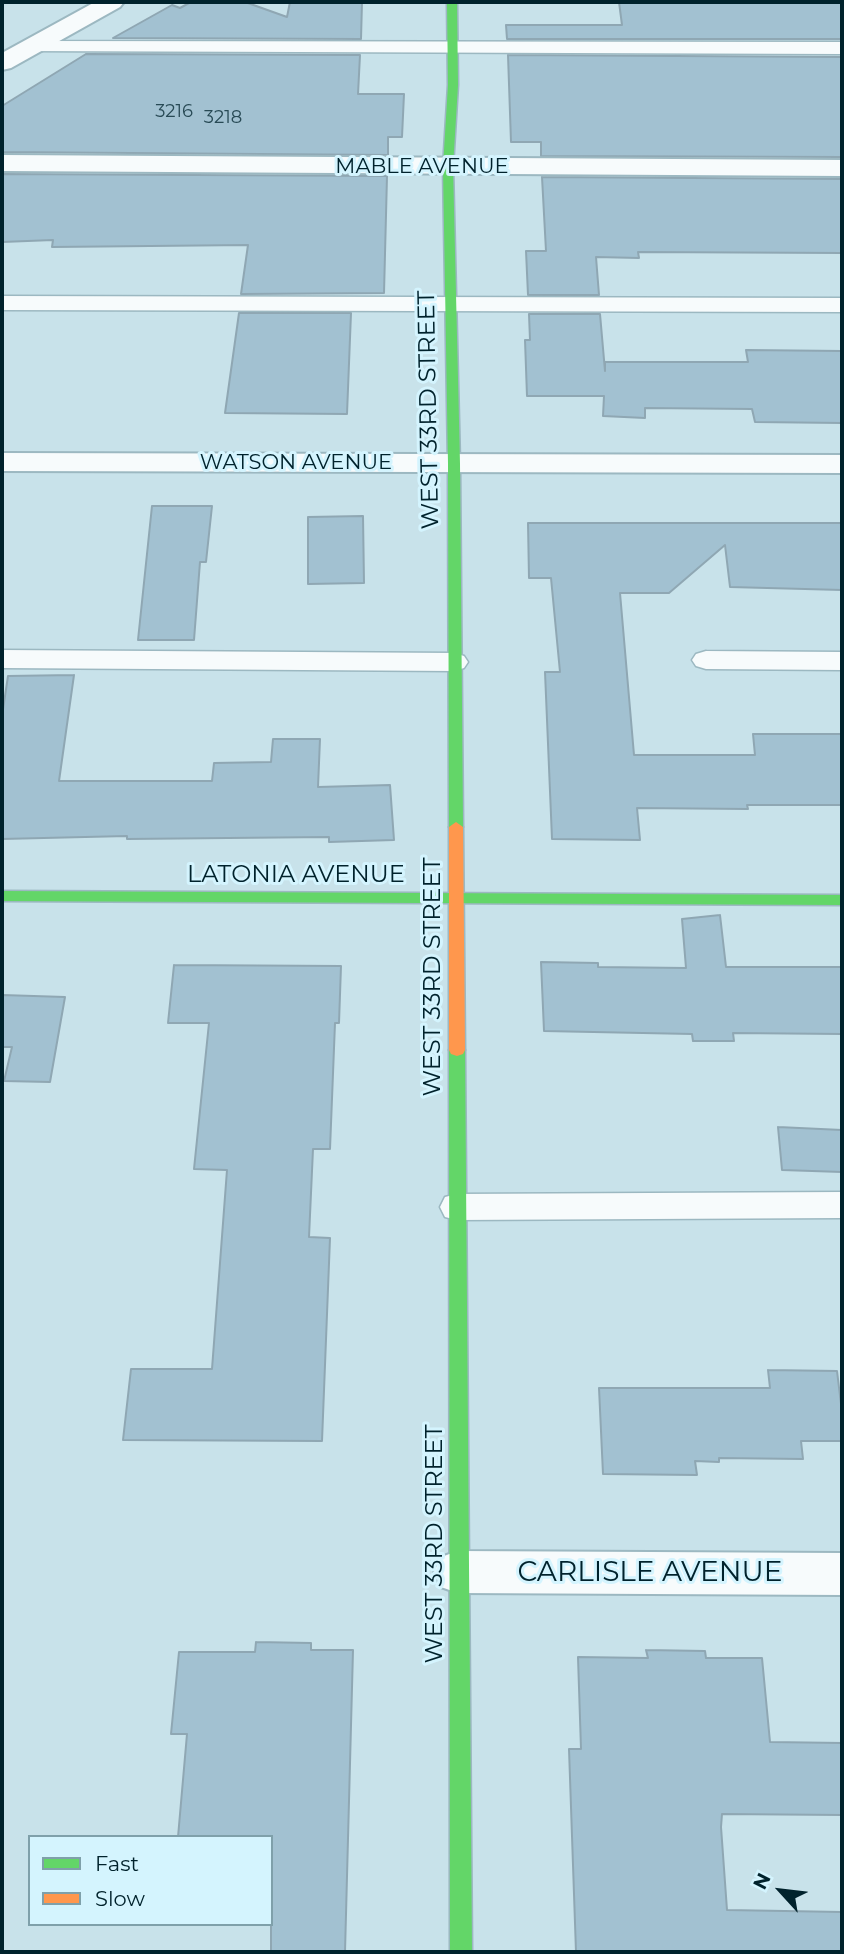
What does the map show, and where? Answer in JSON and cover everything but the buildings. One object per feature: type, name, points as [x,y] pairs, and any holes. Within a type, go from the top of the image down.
[{"type":"street","points":[[2,63],[112,2]]},
{"type":"street","name":"WEST 33RD STREET","points":[[452,2],[453,48],[448,167],[453,464],[461,1952]]},
{"type":"street","points":[[2,37],[32,47]]},
{"type":"street","name":"MABLE AVENUE","points":[[2,163],[842,168]]},
{"type":"street","name":"WATSON AVENUE","points":[[2,462],[842,464]]},
{"type":"street","name":"LATONIA AVENUE","points":[[2,896],[842,900]]},
{"type":"street","name":"CARLISLE AVENUE","points":[[458,1572],[842,1574]]},
{"type":"lane","points":[[32,47],[842,48]]},
{"type":"lane","points":[[2,303],[842,305]]},
{"type":"lane","points":[[2,659],[454,662]]},
{"type":"lane","points":[[706,660],[842,661]]},
{"type":"lane","points":[[457,1207],[842,1205]]},
{"type":"traffic: fast","points":[[452,2],[453,85],[448,167],[454,464],[456,827]]},
{"type":"traffic: fast","points":[[2,896],[842,900]]},
{"type":"traffic: fast","points":[[457,1050],[461,1952]]},
{"type":"traffic: slow","points":[[456,827],[457,1050]]}]
